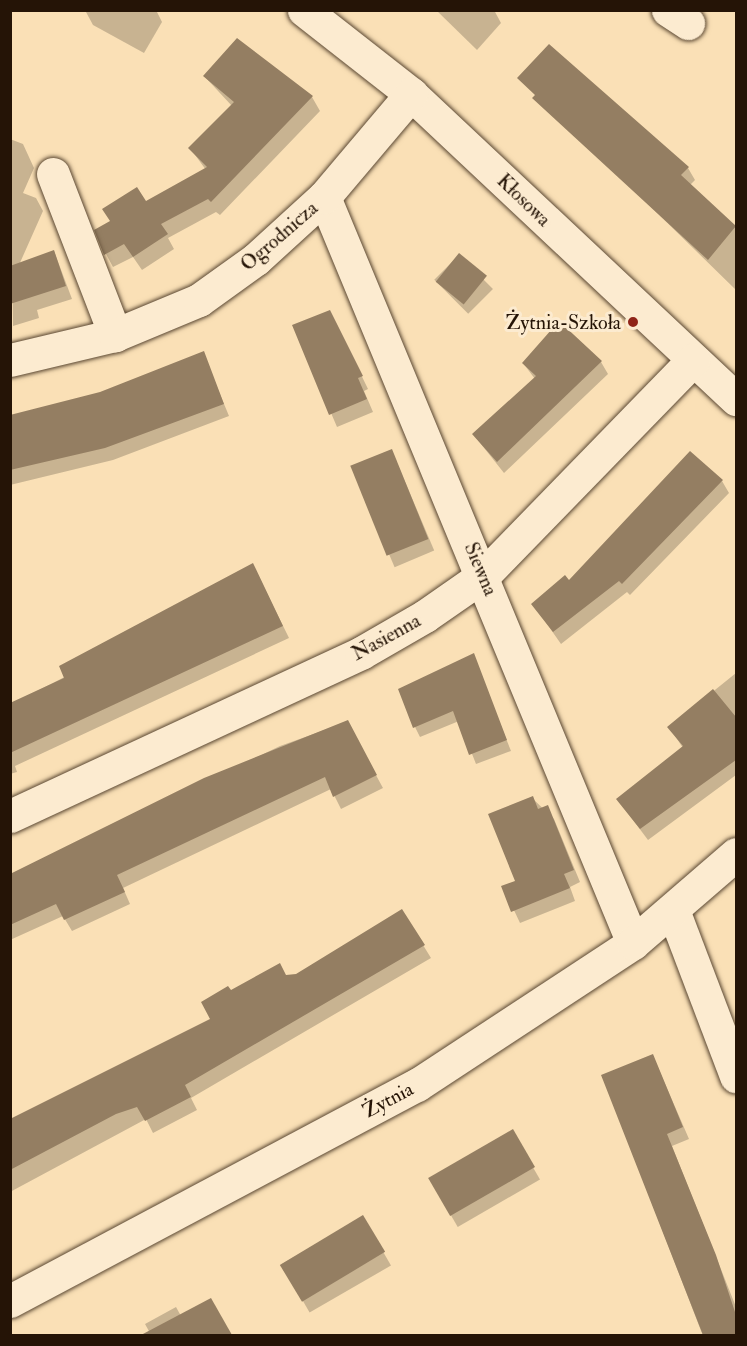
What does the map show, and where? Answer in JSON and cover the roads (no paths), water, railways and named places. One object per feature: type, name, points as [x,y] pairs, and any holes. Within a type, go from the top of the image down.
[{"type":"street","name":"Kłosowa","points":[[304,10],[411,94],[736,399]]},
{"type":"street","name":"Ogrodnicza","points":[[10,360],[115,335],[200,300],[256,259],[324,197],[411,94]]},
{"type":"street","points":[[53,174],[115,335]]},
{"type":"street","name":"Siewna","points":[[324,197],[484,575],[633,943]]},
{"type":"street","name":"Nasienna","points":[[10,816],[361,652],[484,575],[693,360]]},
{"type":"street","name":"Żytnia","points":[[10,1300],[417,1085],[633,943],[736,854]]},
{"type":"street","points":[[673,910],[736,1076]]},
{"type":"place","name":"Żytnia-Szkoła","points":[[633,322]]}]
